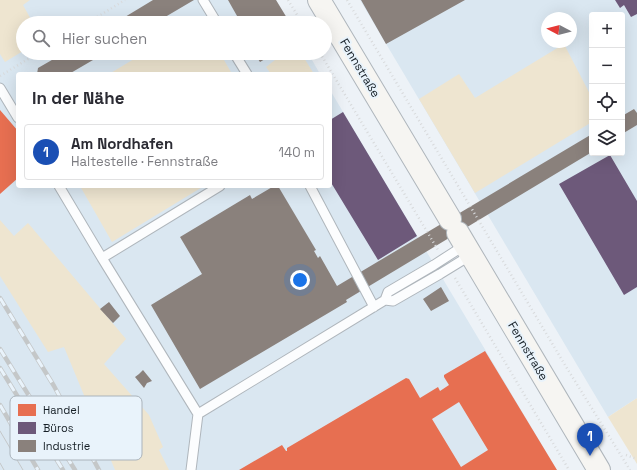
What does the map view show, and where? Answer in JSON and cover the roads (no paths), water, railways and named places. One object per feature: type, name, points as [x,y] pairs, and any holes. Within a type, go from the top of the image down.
[{"type":"main road","name":"Fennstraße","points":[[319,0],[329,16]]},
{"type":"main road","name":"Fennstraße","points":[[332,22],[599,470]]},
{"type":"lane","points":[[203,0],[213,16]]},
{"type":"lane","points":[[238,60],[246,72]]},
{"type":"lane","points":[[0,88],[16,115]]},
{"type":"lane","points":[[60,188],[198,414],[191,470]]},
{"type":"lane","points":[[102,258],[217,188]]},
{"type":"lane","points":[[311,188],[374,307]]},
{"type":"lane","points":[[198,414],[385,300],[393,302],[440,274],[461,238]]},
{"type":"tram line","points":[[0,431],[10,448]]},
{"type":"tram line","points":[[17,460],[23,470]]},
{"type":"tram line","points":[[0,463],[4,470]]},
{"type":"railway","points":[[0,298],[59,396]]},
{"type":"railway","points":[[0,349],[29,396]]},
{"type":"railway","points":[[0,368],[17,396]]},
{"type":"railway","points":[[0,405],[10,422]]},
{"type":"railway","points":[[32,460],[38,470]]},
{"type":"railway","points":[[57,460],[63,470]]},
{"type":"railway","points":[[69,460],[75,470]]},
{"type":"railway","points":[[94,460],[99,470]]},
{"type":"place","name":"Am Nordhafen","points":[[590,456]]}]
